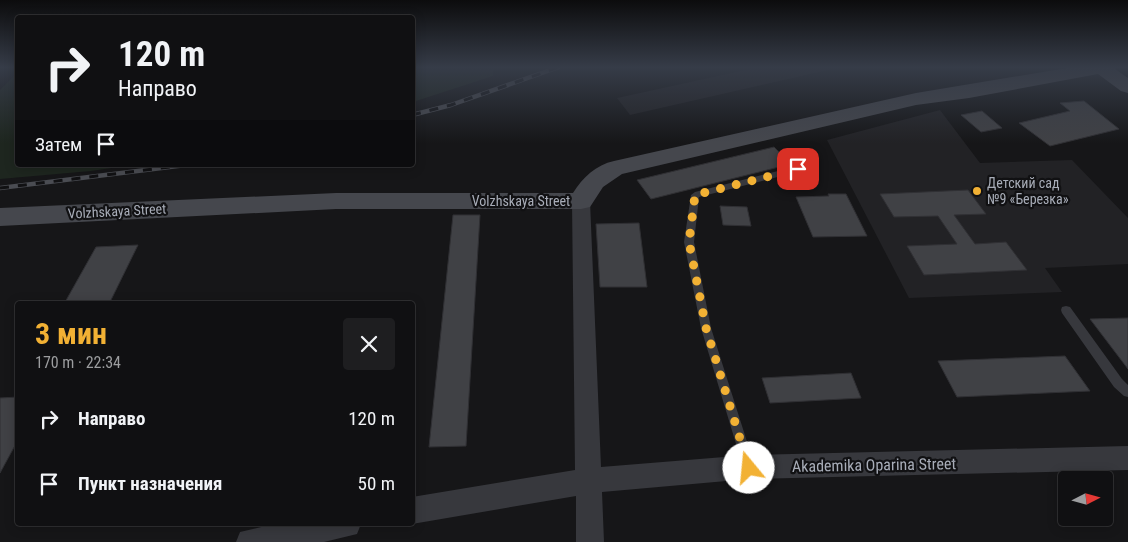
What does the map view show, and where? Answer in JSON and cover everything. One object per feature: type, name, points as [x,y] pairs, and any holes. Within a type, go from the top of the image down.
[{"type":"street","name":"Volzhskaya Street","points":[[0,217],[336,201],[581,201],[586,189],[594,181],[614,168],[916,99],[968,92]]},
{"type":"street","points":[[581,201],[590,542]]},
{"type":"street","name":"Akademika Oparina Street","points":[[415,510],[588,481],[749,468],[1128,458]]},
{"type":"street","points":[[250,542],[336,526]]},
{"type":"lane","points":[[749,468],[706,328],[689,242],[695,195],[798,169]]},
{"type":"lane","points":[[1066,310],[1118,383],[1128,392]]},
{"type":"shaded area","points":[[0,92],[15,92],[15,167],[118,167],[91,171],[0,179]]},
{"type":"shaded area","points":[[415,92],[443,92],[415,101]]},
{"type":"shaded area","points":[[643,92],[730,92],[630,115],[617,98]]},
{"type":"shaded area","name":"Детский сад №9 «Березка»","points":[[940,110],[980,163],[1072,160],[1128,218],[1128,264],[1045,268],[1062,292],[909,298],[827,140]]},
{"type":"building","points":[[1084,101],[1119,129],[1050,146],[1019,123],[1070,111],[1060,103]]},
{"type":"building","points":[[982,111],[1002,128],[981,132],[961,115]]},
{"type":"building","points":[[774,147],[791,164],[651,199],[637,180]]},
{"type":"building","points":[[968,190],[986,214],[954,215],[975,244],[1006,242],[1027,270],[924,275],[907,246],[957,244],[938,216],[894,217],[880,194]]},
{"type":"building","points":[[828,194],[846,194],[867,236],[813,237],[796,197],[829,196]]},
{"type":"building","points":[[720,206],[747,207],[751,226],[723,225]]},
{"type":"building","points":[[453,215],[480,215],[466,446],[429,447]]},
{"type":"building","points":[[639,223],[647,287],[600,287],[596,224]]},
{"type":"building","points":[[138,245],[110,301],[66,301],[96,247]]},
{"type":"building","points":[[1128,318],[1128,369],[1090,319]]},
{"type":"building","points":[[1065,356],[1090,391],[957,397],[938,361]]},
{"type":"building","points":[[851,373],[861,398],[770,403],[762,378]]},
{"type":"building","points":[[15,397],[15,446],[0,473],[0,398]]},
{"type":"railway","points":[[415,114],[451,105],[487,92]]},
{"type":"railway","points":[[0,188],[170,167]]},
{"type":"place","name":"Детский сад №9 «Березка»","points":[[977,191]]},
{"type":"route","points":[[749,468],[706,328],[689,242],[695,195],[798,169]]}]
